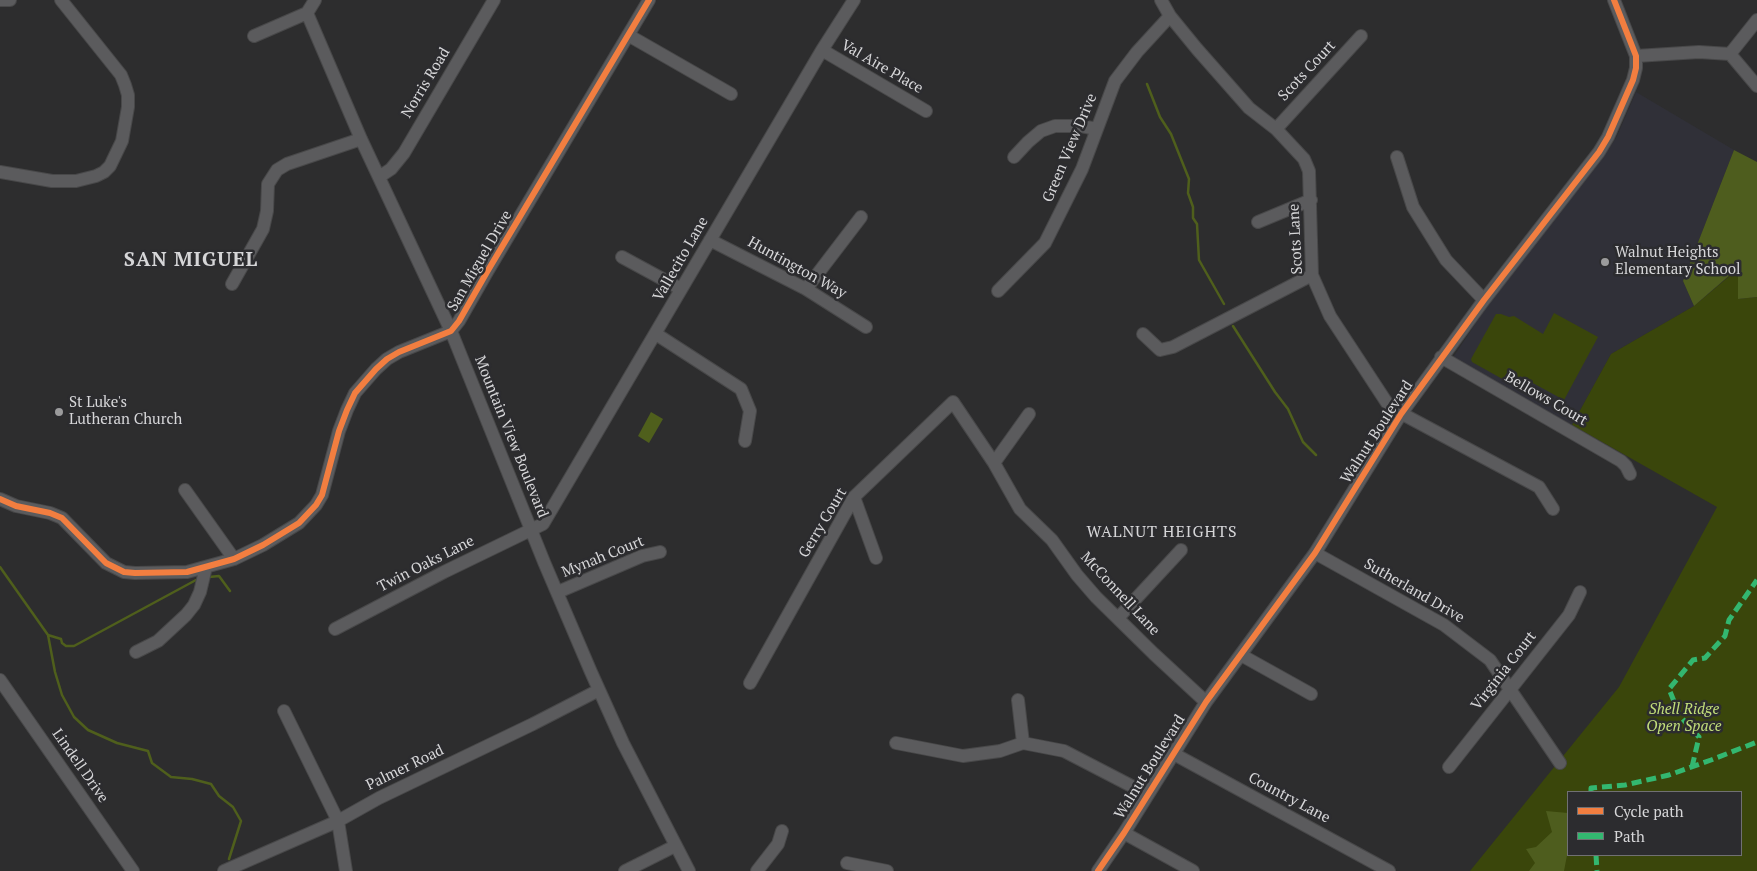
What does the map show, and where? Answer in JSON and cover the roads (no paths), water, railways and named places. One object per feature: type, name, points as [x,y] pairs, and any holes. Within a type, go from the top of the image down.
[{"type":"street","points":[[0,0],[10,0]]},
{"type":"street","points":[[0,172],[52,181],[76,181],[96,176],[110,166],[122,141],[128,107],[125,85],[121,75],[61,0]]},
{"type":"street","points":[[254,36],[307,13],[315,0]]},
{"type":"street","name":"Norris Road","points":[[379,177],[391,168],[404,153],[494,0]]},
{"type":"street","name":"San Miguel Drive","points":[[0,499],[16,506],[50,513],[62,518],[76,530],[100,558],[114,568],[124,572],[174,573],[206,567],[234,559],[263,545],[299,523],[316,505],[322,495],[346,410],[356,393],[387,359],[399,352],[451,331],[460,321],[486,272],[649,0]]},
{"type":"street","name":"Vallecito Lane","points":[[532,530],[543,524],[822,50],[854,0]]},
{"type":"street","name":"Scots Lane","points":[[1161,0],[1170,16],[1248,108],[1276,129],[1304,159],[1309,171],[1312,275],[1330,316],[1387,403],[1401,414],[1539,487],[1553,509]]},
{"type":"street","points":[[1614,0],[1636,56],[1699,52],[1730,54],[1757,86]]},
{"type":"street","name":"Mountain View Boulevard","points":[[307,13],[361,139],[451,331],[599,690],[623,743],[689,871]]},
{"type":"street","name":"Green View Drive","points":[[998,291],[1045,243],[1079,176],[1115,81],[1137,52],[1170,16]]},
{"type":"street","points":[[1730,54],[1757,20]]},
{"type":"street","points":[[628,35],[731,94]]},
{"type":"street","name":"Scots Court","points":[[1276,129],[1361,36]]},
{"type":"street","name":"Val Aire Place","points":[[822,50],[926,111]]},
{"type":"street","name":"Walnut Boulevard","points":[[1098,871],[1206,702],[1315,553],[1401,414],[1484,300],[1599,152],[1608,137],[1632,80],[1636,68],[1636,56]]},
{"type":"street","points":[[1014,157],[1041,132],[1055,126],[1081,126],[1097,129]]},
{"type":"street","points":[[232,284],[262,229],[267,211],[268,184],[277,170],[287,164],[361,139]]},
{"type":"street","points":[[1397,157],[1413,207],[1446,260],[1484,300]]},
{"type":"street","points":[[1258,222],[1311,200]]},
{"type":"street","points":[[806,289],[861,217]]},
{"type":"street","name":"Huntington Way","points":[[710,240],[806,289],[866,327]]},
{"type":"street","points":[[622,257],[681,289]]},
{"type":"street","points":[[1143,334],[1160,350],[1172,346],[1312,275]]},
{"type":"street","points":[[656,334],[741,389],[750,411],[744,441]]},
{"type":"street","name":"Bellows Court","points":[[1441,357],[1621,461],[1630,474]]},
{"type":"street","name":"McConnell Lane","points":[[953,402],[994,464],[1020,509],[1052,540],[1077,575],[1096,597],[1206,702]]},
{"type":"street","name":"Gerry Court","points":[[750,683],[854,497],[953,402]]},
{"type":"street","points":[[994,464],[1029,414]]},
{"type":"street","points":[[185,490],[234,559]]},
{"type":"street","points":[[854,497],[876,558]]},
{"type":"street","name":"Twin Oaks Lane","points":[[335,629],[444,572],[532,530]]},
{"type":"street","points":[[1118,618],[1181,550]]},
{"type":"street","name":"Mynah Court","points":[[558,592],[642,556],[660,552]]},
{"type":"street","name":"Sutherland Drive","points":[[1315,553],[1444,625],[1490,660],[1560,763]]},
{"type":"street","points":[[136,652],[158,641],[186,615],[194,605],[200,592],[206,567]]},
{"type":"street","name":"Virginia Court","points":[[1449,767],[1569,615],[1580,592]]},
{"type":"street","points":[[1241,655],[1311,694]]},
{"type":"street","name":"Lindell Drive","points":[[0,680],[133,871]]},
{"type":"street","name":"Palmer Road","points":[[224,871],[338,821],[379,798],[599,690]]},
{"type":"street","points":[[1018,700],[1023,743]]},
{"type":"street","points":[[284,711],[338,821],[346,871]]},
{"type":"street","points":[[896,743],[963,756],[1000,751],[1023,743],[1064,751],[1147,794]]},
{"type":"street","name":"Country Lane","points":[[1174,754],[1389,871]]},
{"type":"street","points":[[757,871],[778,844],[782,831]]},
{"type":"street","points":[[1124,833],[1193,871]]},
{"type":"street","points":[[625,871],[675,846]]},
{"type":"street","points":[[847,863],[887,871]]},
{"type":"waterway","points":[[1147,84],[1160,117],[1171,134],[1189,179],[1188,193],[1193,207],[1193,218],[1197,224],[1199,260],[1224,304]]},
{"type":"waterway","points":[[1233,326],[1288,409],[1303,442],[1316,455]]},
{"type":"waterway","points":[[0,567],[48,635],[55,672],[62,695],[74,717],[88,730],[117,743],[148,751],[152,763],[171,777],[192,779],[211,784],[219,796],[233,807],[241,821],[229,859]]},
{"type":"waterway","points":[[209,577],[219,576],[230,591]]},
{"type":"waterway","points":[[48,635],[61,639],[62,643],[66,646],[74,646],[196,580]]},
{"type":"place","name":"Walnut Heights Elementary School","points":[[1605,262]]},
{"type":"place","name":"St Luke's Lutheran Church","points":[[59,412]]},
{"type":"district","name":"SAN MIGUEL","points":[[191,260]]},
{"type":"district","name":"WALNUT HEIGHTS","points":[[1162,532]]},
{"type":"park label","name":"Shell Ridge Open Space","points":[[1684,718]]}]
